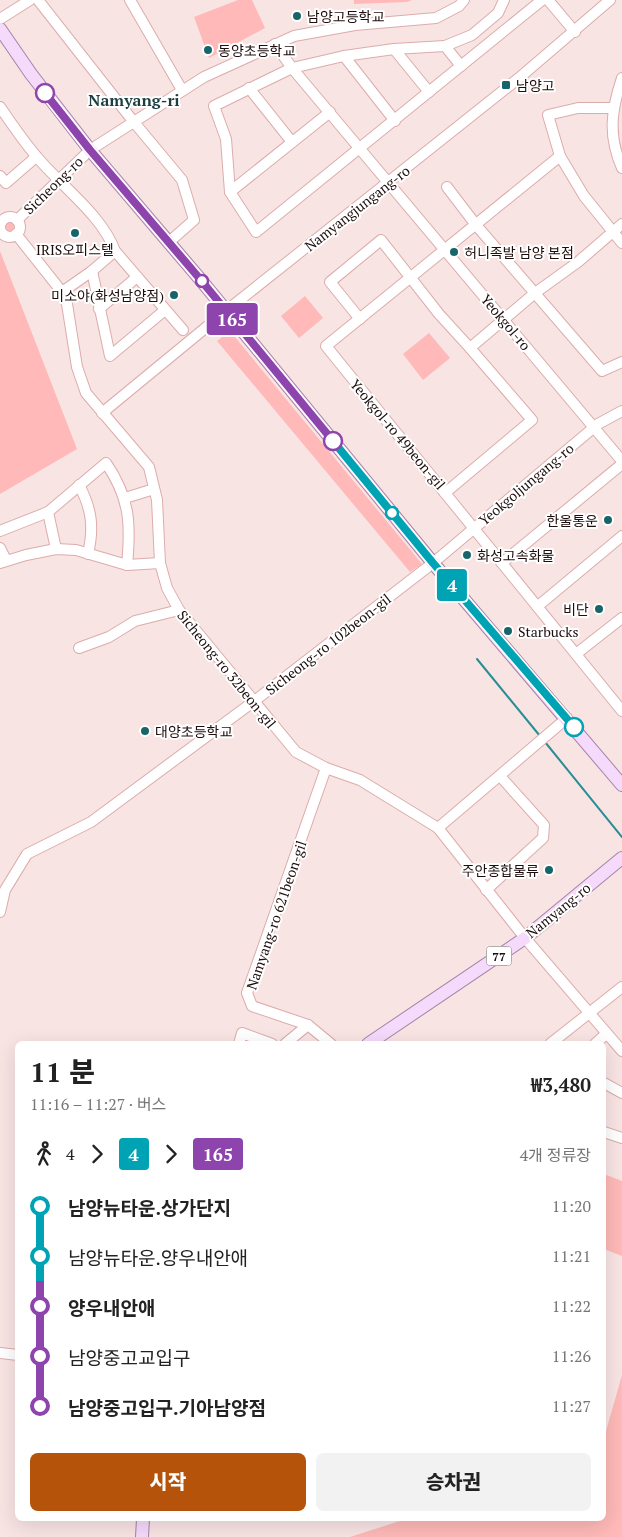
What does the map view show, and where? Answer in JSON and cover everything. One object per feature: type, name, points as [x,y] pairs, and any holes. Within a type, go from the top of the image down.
[{"type":"main road","name":"Sicheong-ro","points":[[0,29],[31,74],[90,150],[226,311],[433,563],[567,718],[622,786]]},
{"type":"main road","name":"Namyang-ro","points":[[372,1041],[524,938],[622,858]]},
{"type":"main road","points":[[142,1537],[143,1521]]},
{"type":"street","points":[[0,19],[30,0]]},
{"type":"street","points":[[38,0],[132,121],[182,180],[194,214],[194,220],[168,242]]},
{"type":"street","points":[[130,0],[182,90]]},
{"type":"street","points":[[90,150],[132,121],[204,77],[294,36],[355,25],[436,18],[459,6],[464,0]]},
{"type":"street","points":[[504,0],[498,13],[472,35],[445,46],[394,49],[344,56],[292,68],[214,106],[226,139],[230,192],[256,232],[542,0]]},
{"type":"street","points":[[548,0],[575,32]]},
{"type":"street","name":"Namyangjungang-ro","points":[[102,413],[226,311],[389,183],[575,32],[610,0]]},
{"type":"street","name":"Yeokgol-ro","points":[[275,44],[292,68],[622,462]]},
{"type":"street","points":[[445,46],[461,66]]},
{"type":"street","points":[[394,49],[429,92]]},
{"type":"street","points":[[344,56],[394,121]]},
{"type":"street","points":[[622,78],[612,108],[614,151],[622,168]]},
{"type":"street","points":[[249,88],[292,142]]},
{"type":"street","points":[[0,107],[36,157],[58,181],[69,189],[111,240],[115,252],[183,330]]},
{"type":"street","points":[[612,108],[578,108],[548,115],[560,156],[584,196],[622,243]]},
{"type":"street","points":[[230,192],[330,112]]},
{"type":"street","name":"Sicheong-ro","points":[[17,220],[90,150]]},
{"type":"street","name":"Yeokgol-ro 49beon-gil","points":[[470,348],[532,420],[445,493],[326,346],[560,156]]},
{"type":"street","points":[[0,176],[6,183],[36,157]]},
{"type":"street","points":[[447,187],[476,225],[602,371],[622,362]]},
{"type":"street","points":[[8,217],[17,220],[19,226],[16,234],[7,236],[2,232],[0,226],[1,218],[8,217]]},
{"type":"street","points":[[360,319],[330,282],[381,240],[440,314],[470,348],[505,321],[535,293],[578,262],[622,224]]},
{"type":"street","name":"Sicheong-ro 32beon-gil","points":[[16,234],[62,292],[67,304],[77,367],[86,393],[148,467],[157,500],[160,563],[167,588],[179,610],[296,752],[326,768],[360,780],[384,792],[438,828],[524,938],[622,1051]]},
{"type":"street","points":[[62,292],[115,252]]},
{"type":"street","points":[[92,271],[110,356],[165,310]]},
{"type":"street","points":[[99,309],[137,277]]},
{"type":"street","name":"Yeokgoljungang-ro","points":[[433,563],[594,427],[622,411]]},
{"type":"street","points":[[502,564],[622,462]]},
{"type":"street","points":[[0,531],[48,512],[106,463],[118,480],[129,514],[127,565]]},
{"type":"street","points":[[79,485],[88,501],[92,516],[92,537],[88,554]]},
{"type":"street","points":[[125,498],[154,489]]},
{"type":"street","points":[[445,493],[622,711]]},
{"type":"street","points":[[48,512],[56,549]]},
{"type":"street","points":[[538,606],[622,536]]},
{"type":"street","points":[[0,548],[3,562],[56,549],[76,550],[127,565],[160,563]]},
{"type":"street","name":"Sicheong-ro 102beon-gil","points":[[0,912],[5,890],[27,854],[91,822],[253,702],[433,563]]},
{"type":"street","points":[[79,648],[109,637],[135,621],[179,610]]},
{"type":"street","points":[[576,654],[622,618]]},
{"type":"street","points":[[438,828],[567,718]]},
{"type":"street","name":"Namyang-ro 621beon-gil","points":[[308,1025],[252,1006],[247,993],[326,768]]},
{"type":"street","points":[[486,890],[543,838],[544,826],[500,776]]},
{"type":"street","points":[[554,1041],[622,987]]},
{"type":"street","points":[[289,1041],[308,1025],[327,1041]]},
{"type":"street","points":[[240,1041],[242,1033],[264,1041]]},
{"type":"street","points":[[598,1041],[606,1034]]},
{"type":"street","points":[[606,1084],[622,1093]]},
{"type":"street","points":[[606,1133],[622,1138]]},
{"type":"street","points":[[0,1352],[15,1354]]},
{"type":"shaded area","points":[[238,0],[252,0],[265,28],[209,58],[194,17]]},
{"type":"shaded area","points":[[354,0],[412,0],[407,2],[354,4]]},
{"type":"shaded area","points":[[8,221],[12,221],[16,227],[12,233],[8,233],[4,229],[4,225]]},
{"type":"shaded area","points":[[0,251],[77,449],[0,494]]},
{"type":"shaded area","points":[[305,296],[323,318],[299,338],[281,316]]},
{"type":"shaded area","points":[[230,331],[422,564],[410,572],[217,341]]},
{"type":"shaded area","points":[[429,333],[450,358],[423,380],[403,354]]},
{"type":"shaded area","points":[[606,1175],[622,1181],[622,1256],[606,1250]]},
{"type":"shaded area","points":[[622,1375],[622,1537],[350,1537],[400,1521],[606,1521],[606,1431]]},
{"type":"waterway","points":[[477,659],[540,736]]},
{"type":"waterway","points":[[545,742],[622,837]]},
{"type":"bus line","name":"165","points":[[45,93],[90,150],[200,279],[333,441]]},
{"type":"bus line","name":"4","points":[[333,441],[433,563],[574,727]]},
{"type":"place","name":"남양고등학교","points":[[297,16]]},
{"type":"place","name":"동양초등학교","points":[[208,50]]},
{"type":"place","name":"남양고","points":[[506,85]]},
{"type":"place","name":"IRIS오피스텔","points":[[75,233]]},
{"type":"place","name":"허니족발 남양 본점","points":[[454,252]]},
{"type":"place","name":"미소야(화성남양점)","points":[[174,295]]},
{"type":"place","name":"한울통운","points":[[608,520]]},
{"type":"place","name":"화성고속화물","points":[[467,555]]},
{"type":"place","name":"비단","points":[[599,609]]},
{"type":"place","name":"Starbucks","points":[[508,631]]},
{"type":"place","name":"대양초등학교","points":[[145,731]]},
{"type":"place","name":"주안종합물류","points":[[549,870]]},
{"type":"district","name":"Namyang-ri","points":[[134,100]]}]
